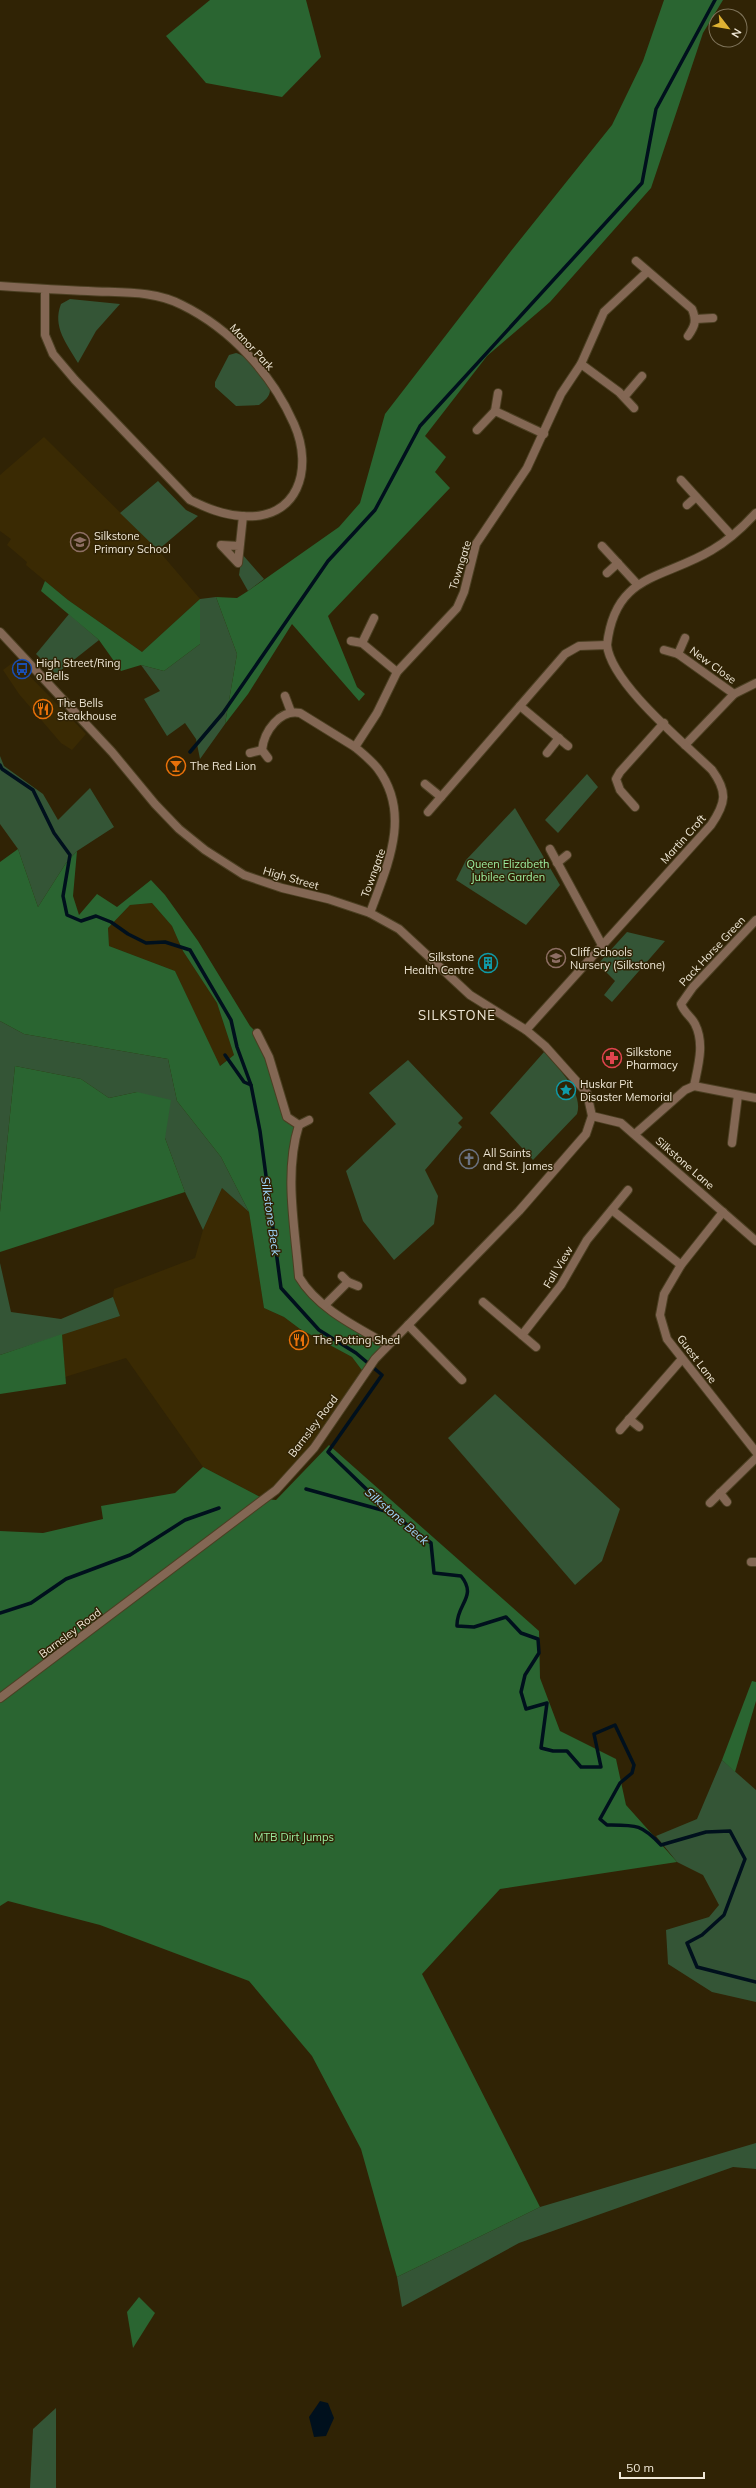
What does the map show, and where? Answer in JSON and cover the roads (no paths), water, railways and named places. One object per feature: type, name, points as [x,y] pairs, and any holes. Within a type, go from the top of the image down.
[{"type":"street","points":[[636,261],[692,309],[696,319],[695,326],[688,336]]},
{"type":"street","name":"Towngate","points":[[370,913],[393,848],[396,816],[383,777],[377,768],[356,747],[378,713],[397,672],[457,608],[464,592],[476,544],[527,468],[544,434],[561,394],[581,364],[604,312],[647,272]]},
{"type":"street","name":"Manor Park","points":[[0,286],[45,290],[151,294],[182,305],[214,324],[235,342],[260,369],[295,425],[303,457],[303,476],[294,495],[282,507],[264,515],[243,516],[214,512],[190,500],[75,380],[53,354],[45,335],[45,290]]},
{"type":"street","points":[[696,319],[713,318]]},
{"type":"street","points":[[581,364],[624,396],[634,408]]},
{"type":"street","points":[[624,396],[642,376]]},
{"type":"street","points":[[476,430],[495,411],[498,393]]},
{"type":"street","points":[[495,411],[544,434]]},
{"type":"street","points":[[681,480],[731,535]]},
{"type":"street","points":[[687,505],[696,496]]},
{"type":"street","points":[[428,812],[565,654],[580,646],[607,645],[609,624],[622,602],[636,584],[712,550],[756,513]]},
{"type":"street","points":[[239,546],[243,516]]},
{"type":"street","points":[[602,546],[636,584]]},
{"type":"street","points":[[607,573],[618,563]]},
{"type":"street","points":[[362,643],[374,618]]},
{"type":"street","name":"High Street","points":[[0,632],[112,752],[155,804],[179,829],[205,850],[244,874],[282,888],[328,899],[370,913],[398,929],[470,995],[526,1030],[564,1066],[587,1093],[592,1116]]},
{"type":"street","name":"New Close","points":[[678,654],[685,638]]},
{"type":"street","points":[[351,641],[362,643],[397,672]]},
{"type":"street","name":"Martin Croft","points":[[526,1030],[711,825],[720,812],[724,792],[721,783],[712,770],[629,689],[608,655],[607,645]]},
{"type":"street","name":"New Close","points":[[664,650],[678,654],[734,694]]},
{"type":"street","points":[[686,745],[734,694],[756,683]]},
{"type":"street","points":[[285,696],[291,712]]},
{"type":"street","points":[[520,706],[568,746]]},
{"type":"street","points":[[268,758],[262,750],[263,740],[275,723],[283,715],[291,712],[300,714],[356,747]]},
{"type":"street","points":[[635,807],[620,790],[616,779],[620,772],[664,723]]},
{"type":"street","points":[[548,753],[559,738]]},
{"type":"street","points":[[250,752],[262,750]]},
{"type":"street","points":[[426,784],[441,797]]},
{"type":"street","points":[[550,849],[602,945]]},
{"type":"street","points":[[557,863],[567,855]]},
{"type":"street","name":"Pack Horse Green","points":[[694,1086],[700,1044],[698,1030],[694,1020],[683,1011],[681,1004],[689,992],[756,920]]},
{"type":"street","points":[[257,1033],[269,1057],[287,1117],[299,1125]]},
{"type":"street","points":[[635,1134],[685,1090],[694,1086],[756,1098]]},
{"type":"street","points":[[732,1143],[738,1095]]},
{"type":"street","name":"Silkstone Lane","points":[[592,1116],[621,1123],[756,1241]]},
{"type":"street","name":"Barnsley Road","points":[[0,1698],[276,1490],[314,1448],[375,1359],[524,1205],[586,1134],[592,1116]]},
{"type":"street","points":[[309,1120],[299,1125],[293,1144],[292,1194],[299,1277],[305,1287],[325,1305],[388,1345]]},
{"type":"street","name":"Fall View","points":[[522,1335],[561,1285],[587,1240],[628,1190]]},
{"type":"street","points":[[612,1210],[682,1265]]},
{"type":"street","name":"Guest Lane","points":[[724,1212],[682,1265],[664,1294],[660,1315],[667,1339],[756,1452]]},
{"type":"street","points":[[342,1276],[348,1282],[358,1286]]},
{"type":"street","points":[[325,1305],[348,1282]]},
{"type":"street","points":[[483,1302],[536,1347]]},
{"type":"street","points":[[408,1325],[462,1380]]},
{"type":"street","points":[[620,1430],[682,1359]]},
{"type":"street","points":[[629,1419],[639,1427]]},
{"type":"street","points":[[710,1503],[756,1458]]},
{"type":"street","points":[[720,1493],[727,1502]]},
{"type":"water","points":[[320,2401],[328,2403],[334,2418],[326,2436],[314,2437],[309,2417]]},
{"type":"waterway","points":[[190,752],[223,713],[328,561],[375,510],[420,426],[642,183],[656,109],[715,0]]},
{"type":"waterway","name":"Silkstone Beck","points":[[0,765],[2,769],[33,790],[54,833],[70,855],[63,896],[67,915],[81,921],[96,916],[111,922],[128,934],[146,943],[165,942],[190,950],[231,1020],[237,1047],[251,1085],[260,1131],[281,1288],[319,1330],[356,1353],[382,1375],[328,1452],[390,1512],[431,1543],[434,1573],[461,1576],[466,1583],[467,1595],[458,1618],[457,1626],[474,1627],[506,1617],[521,1633],[538,1639],[539,1653],[525,1675],[521,1692],[526,1709],[547,1703],[541,1748],[553,1751],[567,1751],[581,1767],[601,1767],[594,1734],[615,1725],[634,1765],[632,1773],[620,1783],[600,1819],[607,1825],[625,1825],[643,1829],[661,1845],[706,1832],[730,1831],[745,1859],[724,1915],[702,1935],[687,1943],[697,1967],[756,1982]]},
{"type":"waterway","points":[[225,1055],[244,1082],[251,1085]]},
{"type":"waterway","points":[[306,1489],[389,1512]]},
{"type":"waterway","points":[[0,1613],[31,1603],[66,1579],[130,1555],[185,1520],[219,1508]]},
{"type":"place","name":"Silkstone Primary School","points":[[80,542]]},
{"type":"place","name":"High Street/Ring o Bells","points":[[22,669]]},
{"type":"place","name":"The Bells Steakhouse","points":[[43,709]]},
{"type":"place","name":"The Red Lion","points":[[176,766]]},
{"type":"place","name":"Cliff Schools Nursery (Silkstone)","points":[[556,958]]},
{"type":"place","name":"Silkstone Health Centre","points":[[488,963]]},
{"type":"place","name":"Silkstone Pharmacy","points":[[612,1058]]},
{"type":"place","name":"Huskar Pit Disaster Memorial","points":[[566,1090]]},
{"type":"place","name":"All Saints and St. James","points":[[469,1159]]},
{"type":"place","name":"The Potting Shed","points":[[299,1340]]},
{"type":"district","name":"SILKSTONE","points":[[457,1015]]},
{"type":"park label","name":"Queen Elizabeth Jubilee Garden","points":[[508,870]]},
{"type":"park label","name":"MTB Dirt Jumps","points":[[294,1837]]}]
